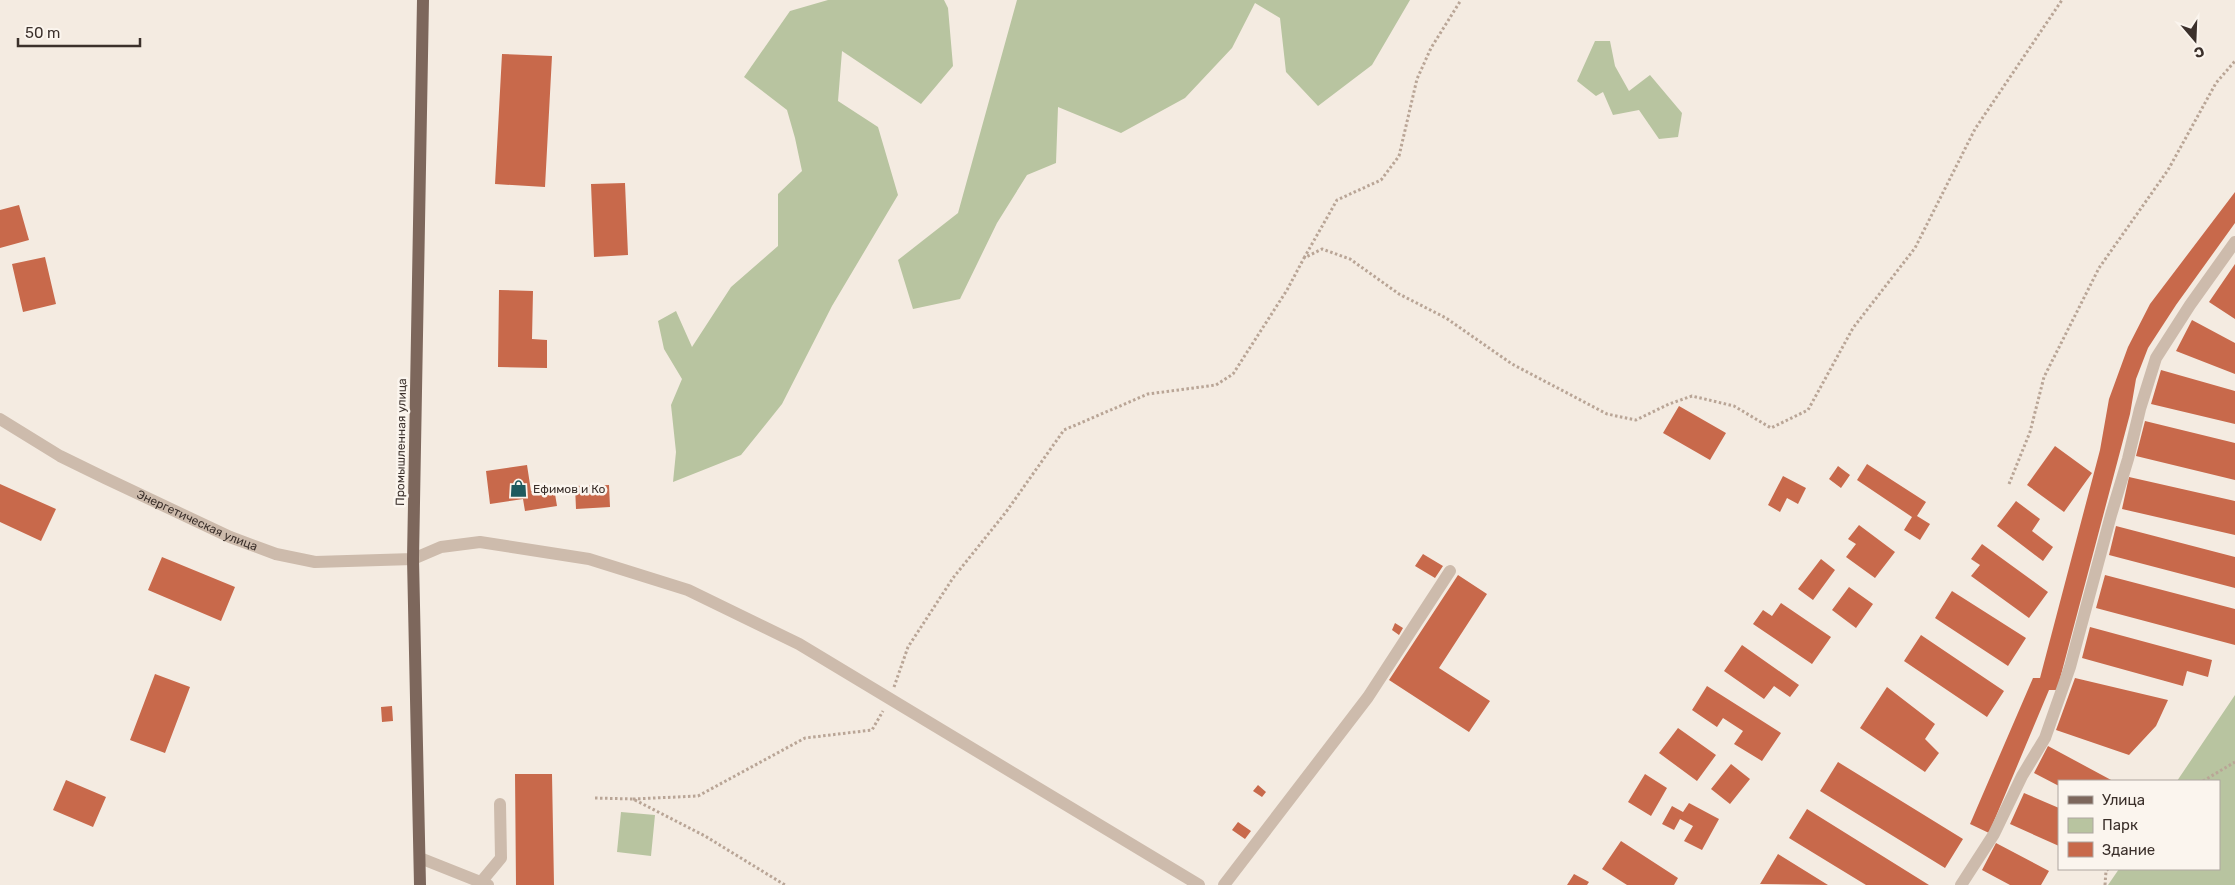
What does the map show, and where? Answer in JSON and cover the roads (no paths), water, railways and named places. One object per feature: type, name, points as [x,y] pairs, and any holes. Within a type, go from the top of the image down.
[{"type":"main road","name":"Промышленная улица","points":[[420,885],[413,559],[423,0]]},
{"type":"street","points":[[1961,885],[1994,834],[2022,776],[2045,738],[2070,667],[2128,459],[2140,408],[2156,358],[2190,305],[2235,242]]},
{"type":"street","name":"Энергетическая улица","points":[[0,419],[60,456],[104,478],[230,537],[276,554],[315,562],[413,559]]},
{"type":"street","points":[[413,559],[441,547],[480,542],[589,559],[688,590],[799,644],[1199,885]]},
{"type":"street","points":[[1224,885],[1368,697],[1450,571]]},
{"type":"street","points":[[420,858],[484,884],[501,858],[500,804]]},
{"type":"place","name":"Ефимов и Ко","points":[[519,489]]}]
